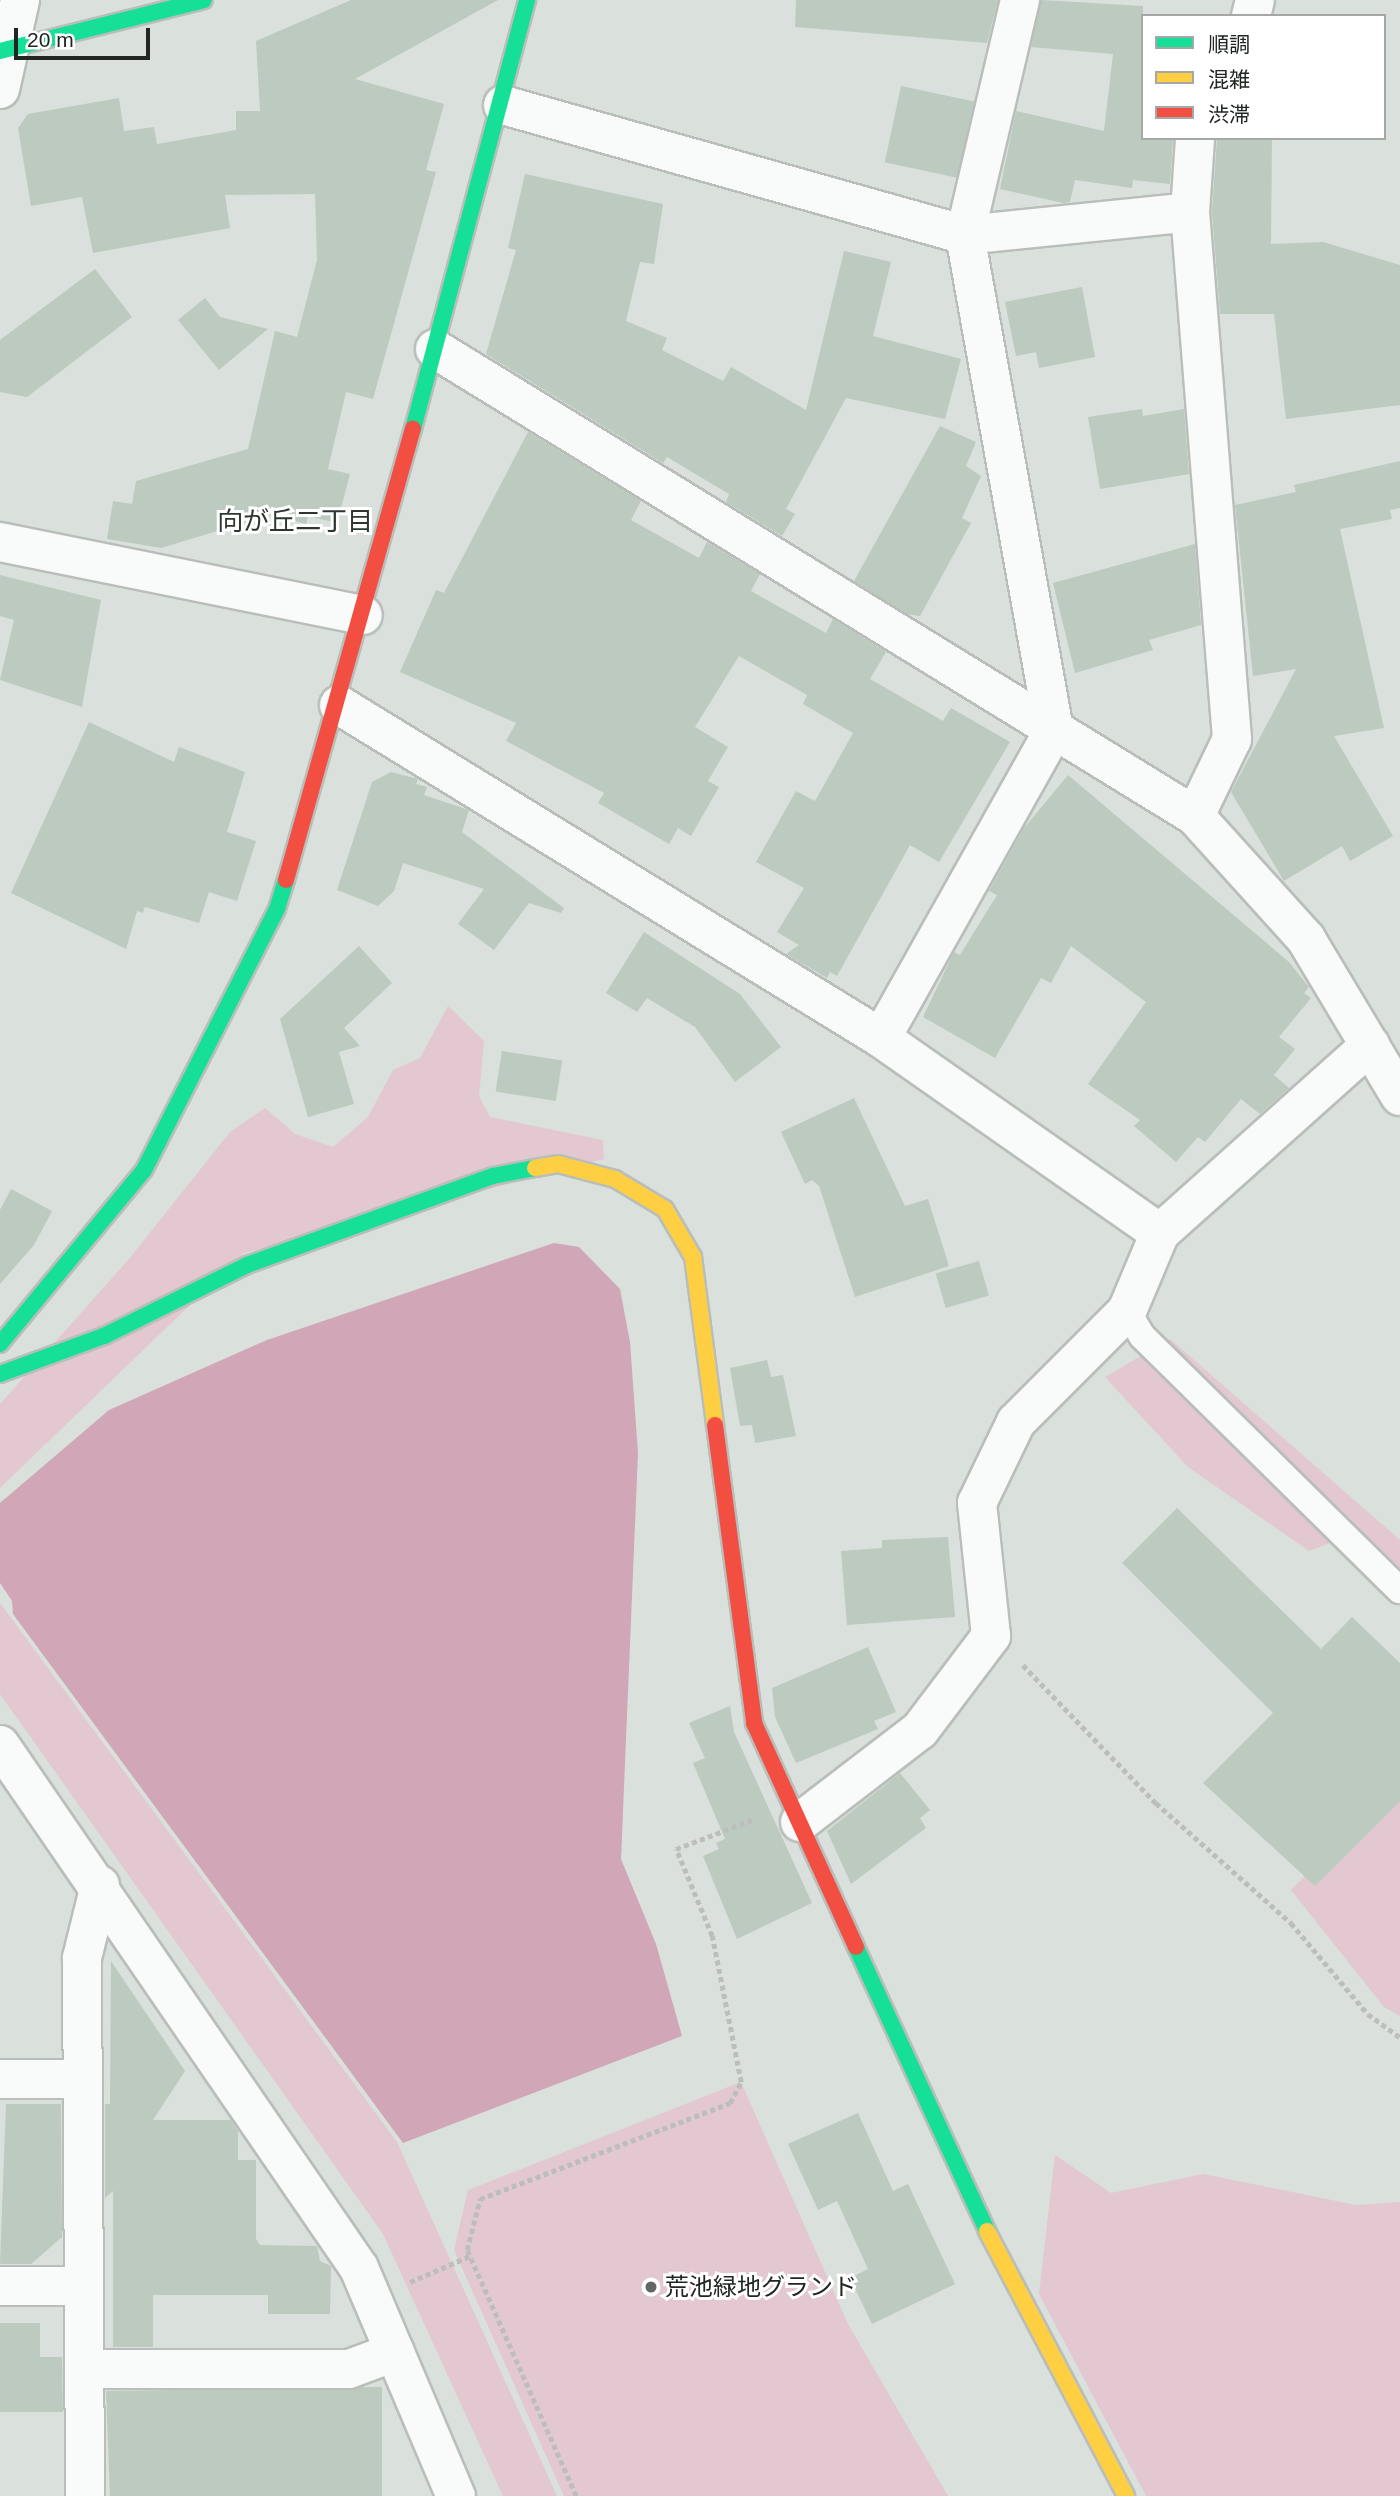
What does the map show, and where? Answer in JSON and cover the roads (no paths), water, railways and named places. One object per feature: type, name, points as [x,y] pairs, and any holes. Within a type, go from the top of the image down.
[{"type":"street","points":[[0,89],[5,50],[20,0]]},
{"type":"street","points":[[5,50],[205,0]]},
{"type":"street","points":[[0,1344],[144,1170],[277,909],[339,705],[503,105],[527,0]]},
{"type":"street","points":[[881,1038],[1054,730],[965,235],[1020,0]]},
{"type":"street","points":[[503,105],[965,235],[1190,212]]},
{"type":"street","points":[[1195,140],[1190,212],[1232,739],[1195,816]]},
{"type":"street","points":[[435,349],[1195,816],[1306,939],[1400,1096]]},
{"type":"street","points":[[0,542],[362,615]]},
{"type":"street","points":[[339,705],[881,1038],[1160,1233]]},
{"type":"street","points":[[796,1814],[920,1730],[991,1636],[976,1503],[1016,1422],[1127,1311],[1160,1233],[1370,1045]]},
{"type":"street","points":[[0,1374],[104,1336],[247,1265],[492,1176],[558,1164],[615,1179],[666,1209],[693,1257],[754,1723],[970,2199],[1126,2496]]},
{"type":"street","points":[[0,1745],[100,1885],[359,2268],[456,2496]]},
{"type":"street","points":[[85,2496],[82,1958],[100,1885]]},
{"type":"street","points":[[0,2079],[83,2079]]},
{"type":"street","points":[[0,2287],[84,2286]]},
{"type":"street","points":[[85,2369],[349,2368],[394,2352]]},
{"type":"lane","points":[[1127,1311],[1142,1336],[1400,1590]]},
{"type":"place","name":"荒池緑地グランド","points":[[651,2287]]},
{"type":"district","name":"向が丘二丁目","points":[[295,522]]}]
